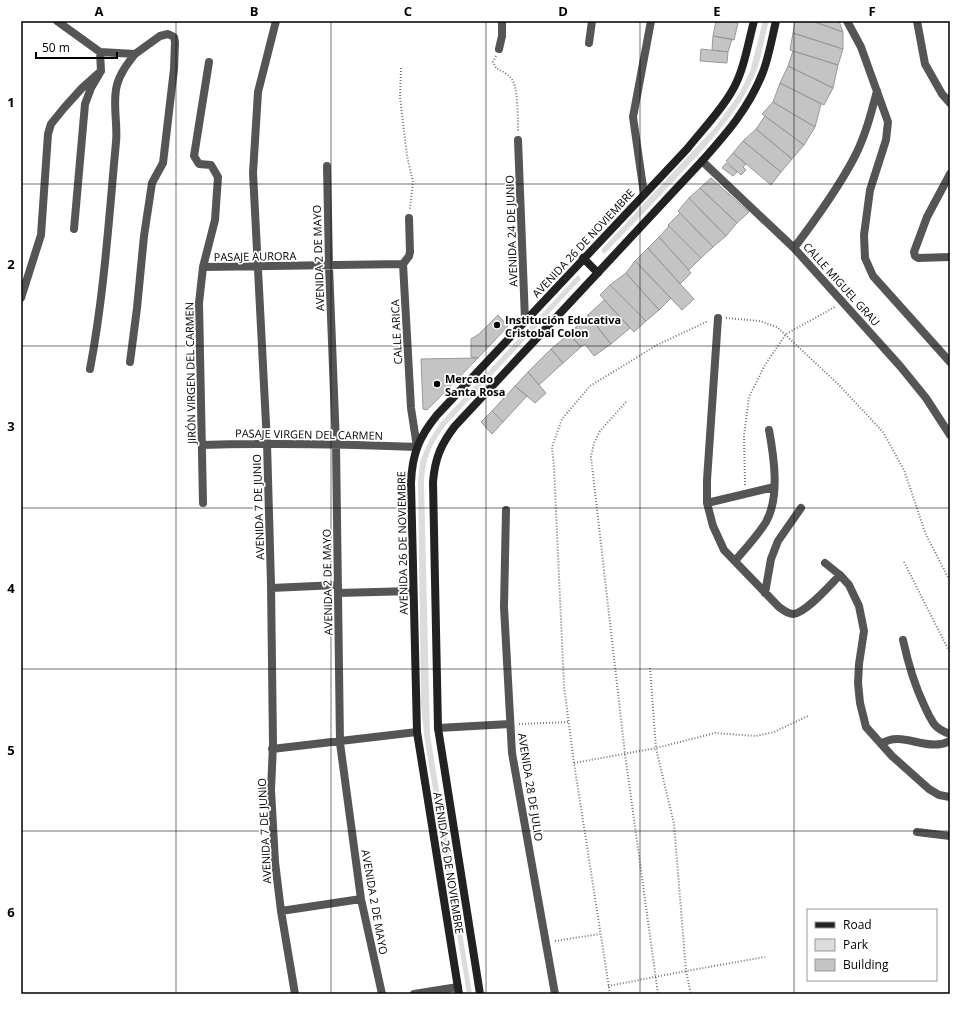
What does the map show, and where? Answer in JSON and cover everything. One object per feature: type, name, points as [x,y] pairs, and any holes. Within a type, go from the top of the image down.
[{"type":"main road","name":"AVENIDA 26 DE NOVIEMBRE","points":[[459,991],[417,732],[411,478],[417,447],[425,431],[437,415],[696,138],[718,112],[733,90],[744,62],[754,21]]},
{"type":"main road","name":"AVENIDA 26 DE NOVIEMBRE","points":[[480,994],[438,728],[433,482],[434,468],[438,453],[446,438],[455,426],[702,161],[735,123],[749,102],[763,71],[776,21]]},
{"type":"main road","points":[[583,258],[598,273]]},
{"type":"street","points":[[57,21],[100,52],[135,54]]},
{"type":"street","name":"AVENIDA 7 DE JUNIO","points":[[276,21],[258,92],[253,173],[267,443],[271,588],[271,790],[275,854],[281,911],[295,994]]},
{"type":"street","points":[[499,49],[502,36],[502,21]]},
{"type":"street","points":[[589,43],[592,21]]},
{"type":"street","points":[[644,194],[633,117],[651,21]]},
{"type":"street","points":[[848,21],[861,47],[888,122],[886,140],[870,190],[864,235],[865,258],[873,276],[950,362]]},
{"type":"street","points":[[917,21],[925,64],[942,94],[950,103]]},
{"type":"street","points":[[90,369],[97,330],[118,132],[115,96],[117,85],[122,73],[135,54],[160,36],[168,34],[174,37],[175,42],[174,68],[163,163],[152,183],[144,236],[130,362]]},
{"type":"street","points":[[74,229],[85,104],[91,88],[101,71],[100,52]]},
{"type":"street","name":"JIRÓN VIRGEN DEL CARMEN","points":[[203,502],[199,303],[203,267],[214,220],[218,177],[211,165],[199,164],[194,156],[209,62]]},
{"type":"street","points":[[21,298],[41,235],[48,134],[51,124],[82,88],[101,71]]},
{"type":"street","points":[[794,248],[826,205],[855,157],[868,126],[877,91]]},
{"type":"street","name":"AVENIDA 24 DE JUNIO","points":[[518,140],[525,320]]},
{"type":"street","name":"CALLE MIGUEL GRAU","points":[[702,161],[794,248],[900,366],[926,398],[950,435]]},
{"type":"street","name":"AVENIDA 2 DE MAYO","points":[[327,166],[329,266],[336,444],[340,740],[361,899],[382,994]]},
{"type":"street","points":[[950,174],[927,217],[914,252],[915,256],[918,258],[950,257]]},
{"type":"street","name":"CALLE ARICA","points":[[409,218],[410,252],[409,256],[402,264],[411,408],[417,447]]},
{"type":"street","name":"PASAJE AURORA","points":[[203,267],[402,264]]},
{"type":"street","points":[[718,318],[708,457],[707,503],[713,526],[724,550],[779,607],[786,612],[793,614],[799,612],[812,603],[840,575]]},
{"type":"street","points":[[735,561],[766,522],[771,510],[774,487],[774,458],[769,430]]},
{"type":"street","name":"PASAJE VIRGEN DEL CARMEN","points":[[202,445],[267,443],[417,447]]},
{"type":"street","points":[[707,503],[774,487]]},
{"type":"street","points":[[765,593],[771,559],[778,541],[801,508]]},
{"type":"street","name":"AVENIDA 28 DE JULIO","points":[[506,510],[504,607],[512,753],[555,994]]},
{"type":"street","points":[[825,563],[850,585],[859,606],[864,631],[858,683],[860,703],[866,727],[892,756],[929,789],[939,795],[950,797]]},
{"type":"street","points":[[271,588],[413,591]]},
{"type":"street","points":[[903,640],[909,667],[917,690],[930,717],[935,725],[950,734]]},
{"type":"street","points":[[438,728],[510,724]]},
{"type":"street","points":[[272,749],[417,732]]},
{"type":"street","points":[[881,744],[894,738],[930,745],[950,741]]},
{"type":"street","points":[[917,832],[950,836]]},
{"type":"street","points":[[281,911],[361,899]]},
{"type":"street","points":[[414,994],[459,991]]},
{"type":"path","points":[[499,49],[493,62],[496,68],[513,80],[518,117],[518,140]]},
{"type":"path","points":[[401,68],[400,97],[407,156],[413,182],[409,218]]},
{"type":"path","points":[[745,494],[744,435],[748,397],[765,365],[786,334],[843,303]]},
{"type":"path","points":[[610,994],[574,763],[564,686],[555,475],[552,447],[562,419],[590,386],[657,345],[710,321],[718,318],[736,318],[760,321],[777,327],[838,384],[883,432],[904,470],[926,535],[950,581]]},
{"type":"path","points":[[626,402],[600,431],[594,443],[591,457],[625,754],[658,994]]},
{"type":"path","points":[[904,562],[950,653]]},
{"type":"path","points":[[650,668],[656,748],[674,824],[686,971],[691,994]]},
{"type":"path","points":[[574,763],[656,748],[715,733],[756,736],[774,732],[808,716]]},
{"type":"path","points":[[510,724],[569,722]]},
{"type":"path","points":[[546,942],[600,934]]},
{"type":"path","points":[[608,986],[764,957]]},
{"type":"green space","points":[[763,21],[769,21],[759,61],[750,85],[738,106],[699,154],[604,254],[601,250],[716,126],[739,94],[750,71]]},
{"type":"green space","points":[[578,275],[581,279],[445,426],[430,452],[426,465],[424,481],[430,735],[472,994],[467,994],[424,735],[421,703],[418,481],[420,462],[430,439],[441,422]]},
{"type":"building","points":[[716,21],[738,23],[734,40],[713,36]]},
{"type":"building","points":[[795,21],[812,21],[843,32],[843,49],[793,33]]},
{"type":"building","points":[[812,21],[839,21],[843,32]]},
{"type":"building","points":[[793,33],[843,49],[838,65],[790,50]]},
{"type":"building","points":[[713,36],[732,39],[728,52],[712,50]]},
{"type":"building","points":[[701,49],[728,52],[727,63],[700,61]]},
{"type":"building","points":[[793,51],[838,65],[833,88],[788,66]]},
{"type":"building","points":[[788,66],[833,88],[824,105],[780,83]]},
{"type":"building","points":[[780,83],[821,104],[815,127],[773,102]]},
{"type":"building","points":[[773,102],[815,127],[804,145],[762,114]]},
{"type":"building","points":[[765,116],[804,145],[792,159],[756,129]]},
{"type":"building","points":[[756,129],[792,159],[781,172],[743,141]]},
{"type":"building","points":[[743,141],[781,172],[771,185],[733,153]]},
{"type":"building","points":[[733,153],[746,164],[743,167],[746,170],[741,175],[726,161]]},
{"type":"building","points":[[726,163],[737,172],[733,176],[722,168]]},
{"type":"building","points":[[711,178],[749,212],[737,223],[700,188]]},
{"type":"building","points":[[700,188],[737,223],[726,236],[689,198]]},
{"type":"building","points":[[689,198],[726,236],[713,247],[678,211]]},
{"type":"building","points":[[680,213],[713,247],[701,258],[668,225]]},
{"type":"building","points":[[669,226],[701,258],[689,270],[659,237]]},
{"type":"building","points":[[659,237],[691,273],[680,284],[648,248]]},
{"type":"building","points":[[648,248],[694,299],[682,310],[635,261]]},
{"type":"building","points":[[635,261],[671,298],[659,310],[626,273]]},
{"type":"building","points":[[626,273],[659,310],[646,321],[610,285]]},
{"type":"building","points":[[610,285],[646,321],[634,332],[600,295]]},
{"type":"building","points":[[604,300],[630,328],[611,344],[588,315]]},
{"type":"building","points":[[498,315],[508,326],[478,358],[471,357],[471,339],[479,334]]},
{"type":"building","points":[[588,315],[611,344],[594,356],[585,344],[581,347],[569,334]]},
{"type":"building","points":[[569,334],[581,347],[563,363],[551,349]]},
{"type":"building","points":[[551,349],[563,363],[539,385],[528,372]]},
{"type":"building","name":"Mercado Santa Rosa","points":[[478,358],[427,410],[423,409],[421,359]]},
{"type":"building","points":[[528,372],[546,393],[535,403],[515,386]]},
{"type":"building","points":[[515,386],[527,396],[503,422],[492,411]]},
{"type":"building","points":[[492,411],[503,422],[492,434],[481,422]]},
{"type":"place","name":"Institución Educativa Cristobal Colon","points":[[497,325]]},
{"type":"place","name":"Mercado Santa Rosa","points":[[437,384]]}]
